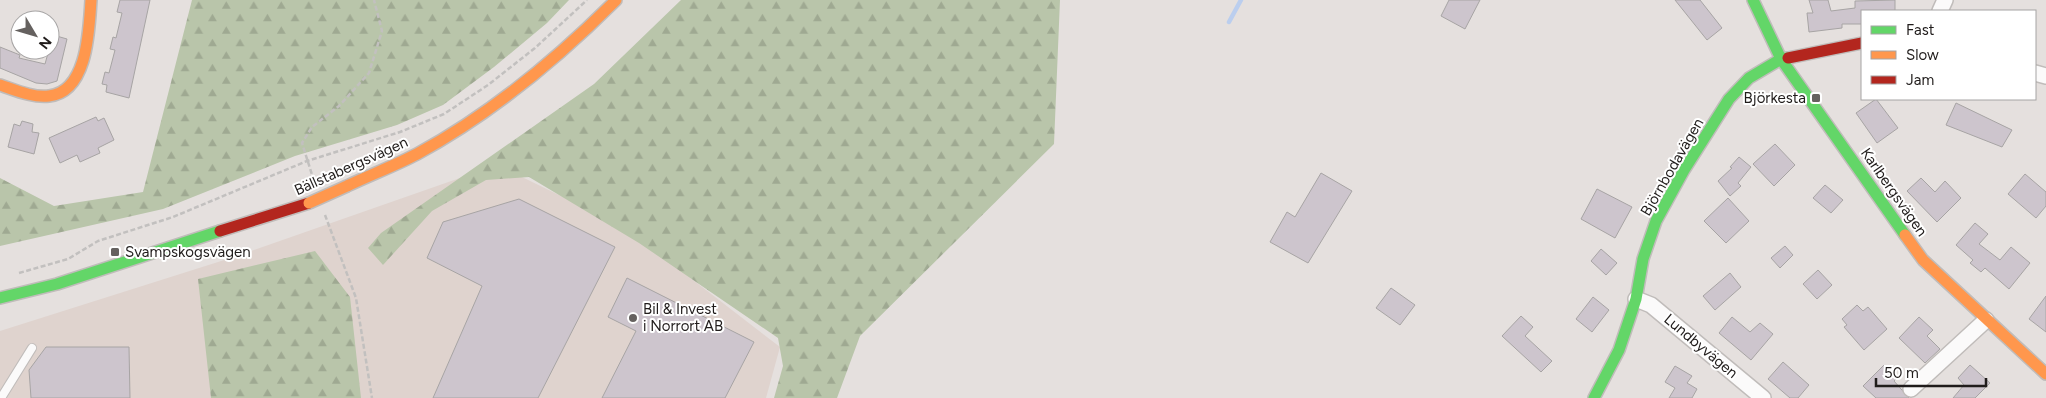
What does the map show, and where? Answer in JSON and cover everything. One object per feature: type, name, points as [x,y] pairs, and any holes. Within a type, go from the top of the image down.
[{"type":"street","points":[[0,85],[51,97],[70,88],[85,59],[91,0]]},
{"type":"street","name":"Bällstabergsvägen","points":[[0,298],[57,284],[310,203],[426,149],[500,103],[580,35],[616,0]]},
{"type":"street","name":"Karlbergsvägen","points":[[1753,0],[1781,59],[1923,260],[2046,374]]},
{"type":"street","name":"Björnbodavägen","points":[[1594,398],[1620,350],[1636,299],[1643,259],[1656,221],[1684,170],[1729,99],[1749,78],[1781,59],[1861,43]]},
{"type":"street","name":"Bällstabergsvägen","points":[[0,308],[57,284]]},
{"type":"street","name":"Lundbyvägen","points":[[1636,299],[1651,305],[1763,398]]},
{"type":"street","points":[[1911,389],[1986,320]]},
{"type":"lane","points":[[1,398],[32,348]]},
{"type":"path","points":[[17,274],[68,259],[98,241],[173,217],[307,160],[400,132],[444,114],[488,85],[528,54],[587,0]]},
{"type":"shaded area","points":[[497,165],[623,226],[780,347],[766,398],[0,398],[0,331],[237,256]]},
{"type":"green space","points":[[192,0],[569,0],[547,23],[494,67],[443,105],[397,125],[295,156],[163,209],[0,246],[0,178],[54,206],[143,192]]},
{"type":"green space","points":[[681,0],[1060,0],[1054,144],[860,336],[837,398],[774,398],[783,366],[778,338],[639,243],[529,177],[486,180],[432,211],[383,265],[368,248],[381,233],[594,84]]},
{"type":"green space","points":[[315,251],[350,297],[361,398],[211,398],[198,279]]},
{"type":"building","points":[[120,0],[150,0],[129,98],[106,92],[107,85],[102,84],[105,72],[109,73],[115,50],[110,49],[113,37],[116,38],[122,13],[117,12]]},
{"type":"building","points":[[1449,0],[1480,0],[1465,29],[1441,16]]},
{"type":"building","points":[[1675,0],[1700,0],[1722,28],[1707,40]]},
{"type":"building","points":[[1809,0],[1828,0],[1831,11],[1855,8],[1855,1],[1895,0],[1895,10],[1861,10],[1861,24],[1842,24],[1842,28],[1809,32],[1807,13],[1813,13]]},
{"type":"building","points":[[60,37],[67,39],[57,81],[47,84],[36,83],[0,68],[0,47],[10,51],[10,60],[28,60],[45,64],[46,60],[60,60]]},
{"type":"building","points":[[1877,100],[1898,128],[1877,143],[1856,113]]},
{"type":"building","points":[[1956,103],[2012,130],[2002,147],[1946,125]]},
{"type":"building","points":[[96,117],[98,121],[104,118],[114,140],[98,148],[100,153],[80,162],[77,155],[60,163],[49,138]]},
{"type":"building","points":[[22,121],[33,124],[32,132],[39,133],[34,154],[8,147],[14,124],[20,126]]},
{"type":"building","points":[[1775,144],[1795,165],[1774,186],[1753,164]]},
{"type":"building","points":[[1739,157],[1751,167],[1738,183],[1741,186],[1730,196],[1718,181],[1732,168],[1730,167]]},
{"type":"building","points":[[1321,173],[1352,191],[1308,263],[1270,242],[1287,212],[1295,217]]},
{"type":"building","points":[[2025,174],[2046,192],[2046,206],[2036,218],[2008,194]]},
{"type":"building","points":[[1921,178],[1935,192],[1945,181],[1961,198],[1937,222],[1907,191]]},
{"type":"building","points":[[1825,185],[1843,200],[1831,213],[1813,198]]},
{"type":"building","points":[[1597,189],[1632,207],[1615,238],[1581,219]]},
{"type":"building","points":[[1728,198],[1749,221],[1726,243],[1704,221]]},
{"type":"building","points":[[519,199],[615,247],[538,398],[433,398],[482,286],[427,258],[443,222]]},
{"type":"building","points":[[1975,223],[1988,234],[1979,244],[2000,260],[2011,247],[2030,263],[2009,289],[1985,268],[1981,272],[1970,263],[1973,260],[1956,245]]},
{"type":"building","points":[[1785,246],[1793,255],[1780,268],[1771,258]]},
{"type":"building","points":[[1601,249],[1617,263],[1606,275],[1591,261]]},
{"type":"building","points":[[1818,270],[1832,285],[1817,299],[1803,284]]},
{"type":"building","points":[[1730,273],[1741,287],[1715,310],[1703,296]]},
{"type":"building","points":[[627,278],[754,342],[725,398],[602,398],[636,331],[608,317]]},
{"type":"building","points":[[1391,288],[1415,305],[1400,325],[1376,308]]},
{"type":"building","points":[[2046,296],[2046,332],[2029,319]]},
{"type":"building","points":[[1593,297],[1609,310],[1592,332],[1576,319]]},
{"type":"building","points":[[1857,305],[1863,311],[1868,307],[1887,329],[1864,350],[1844,327],[1847,325],[1842,319]]},
{"type":"building","points":[[1521,316],[1533,327],[1525,336],[1552,361],[1541,372],[1502,336]]},
{"type":"building","points":[[1732,317],[1750,332],[1760,323],[1773,334],[1751,360],[1719,333]]},
{"type":"building","points":[[1919,317],[1933,330],[1927,336],[1940,349],[1925,363],[1899,338]]},
{"type":"building","points":[[46,347],[129,347],[130,398],[31,398],[29,370]]},
{"type":"building","points":[[1783,362],[1809,385],[1798,398],[1790,398],[1768,379]]},
{"type":"building","points":[[1884,365],[1897,378],[1894,381],[1909,398],[1876,398],[1863,386]]},
{"type":"building","points":[[1970,365],[1990,383],[1975,398],[1953,398],[1964,385],[1958,378]]},
{"type":"building","points":[[1675,366],[1692,376],[1687,383],[1697,389],[1692,398],[1669,398],[1675,388],[1665,382]]},
{"type":"waterway","points":[[1229,22],[1241,0]]},
{"type":"traffic: fast","points":[[1753,0],[1781,59],[1905,235]]},
{"type":"traffic: fast","points":[[1594,398],[1619,350],[1636,299],[1643,259],[1656,221],[1684,170],[1729,99],[1749,78],[1781,59],[1788,58]]},
{"type":"traffic: fast","points":[[0,298],[57,284],[220,231]]},
{"type":"traffic: slow","points":[[0,85],[37,96],[49,96],[62,92],[72,83],[79,72],[84,57],[91,0]]},
{"type":"traffic: slow","points":[[347,186],[400,163],[471,122],[546,65],[616,0]]},
{"type":"traffic: slow","points":[[309,203],[347,186]]},
{"type":"traffic: slow","points":[[1905,235],[1923,260],[2046,374]]},
{"type":"traffic: jam","points":[[1788,58],[1861,43]]},
{"type":"traffic: jam","points":[[220,231],[309,203]]},
{"type":"place","name":"Björkesta","points":[[1816,98]]},
{"type":"place","name":"Svampskogsvägen","points":[[115,252]]},
{"type":"place","name":"Bil & Invest i Norrort AB","points":[[633,318]]}]
